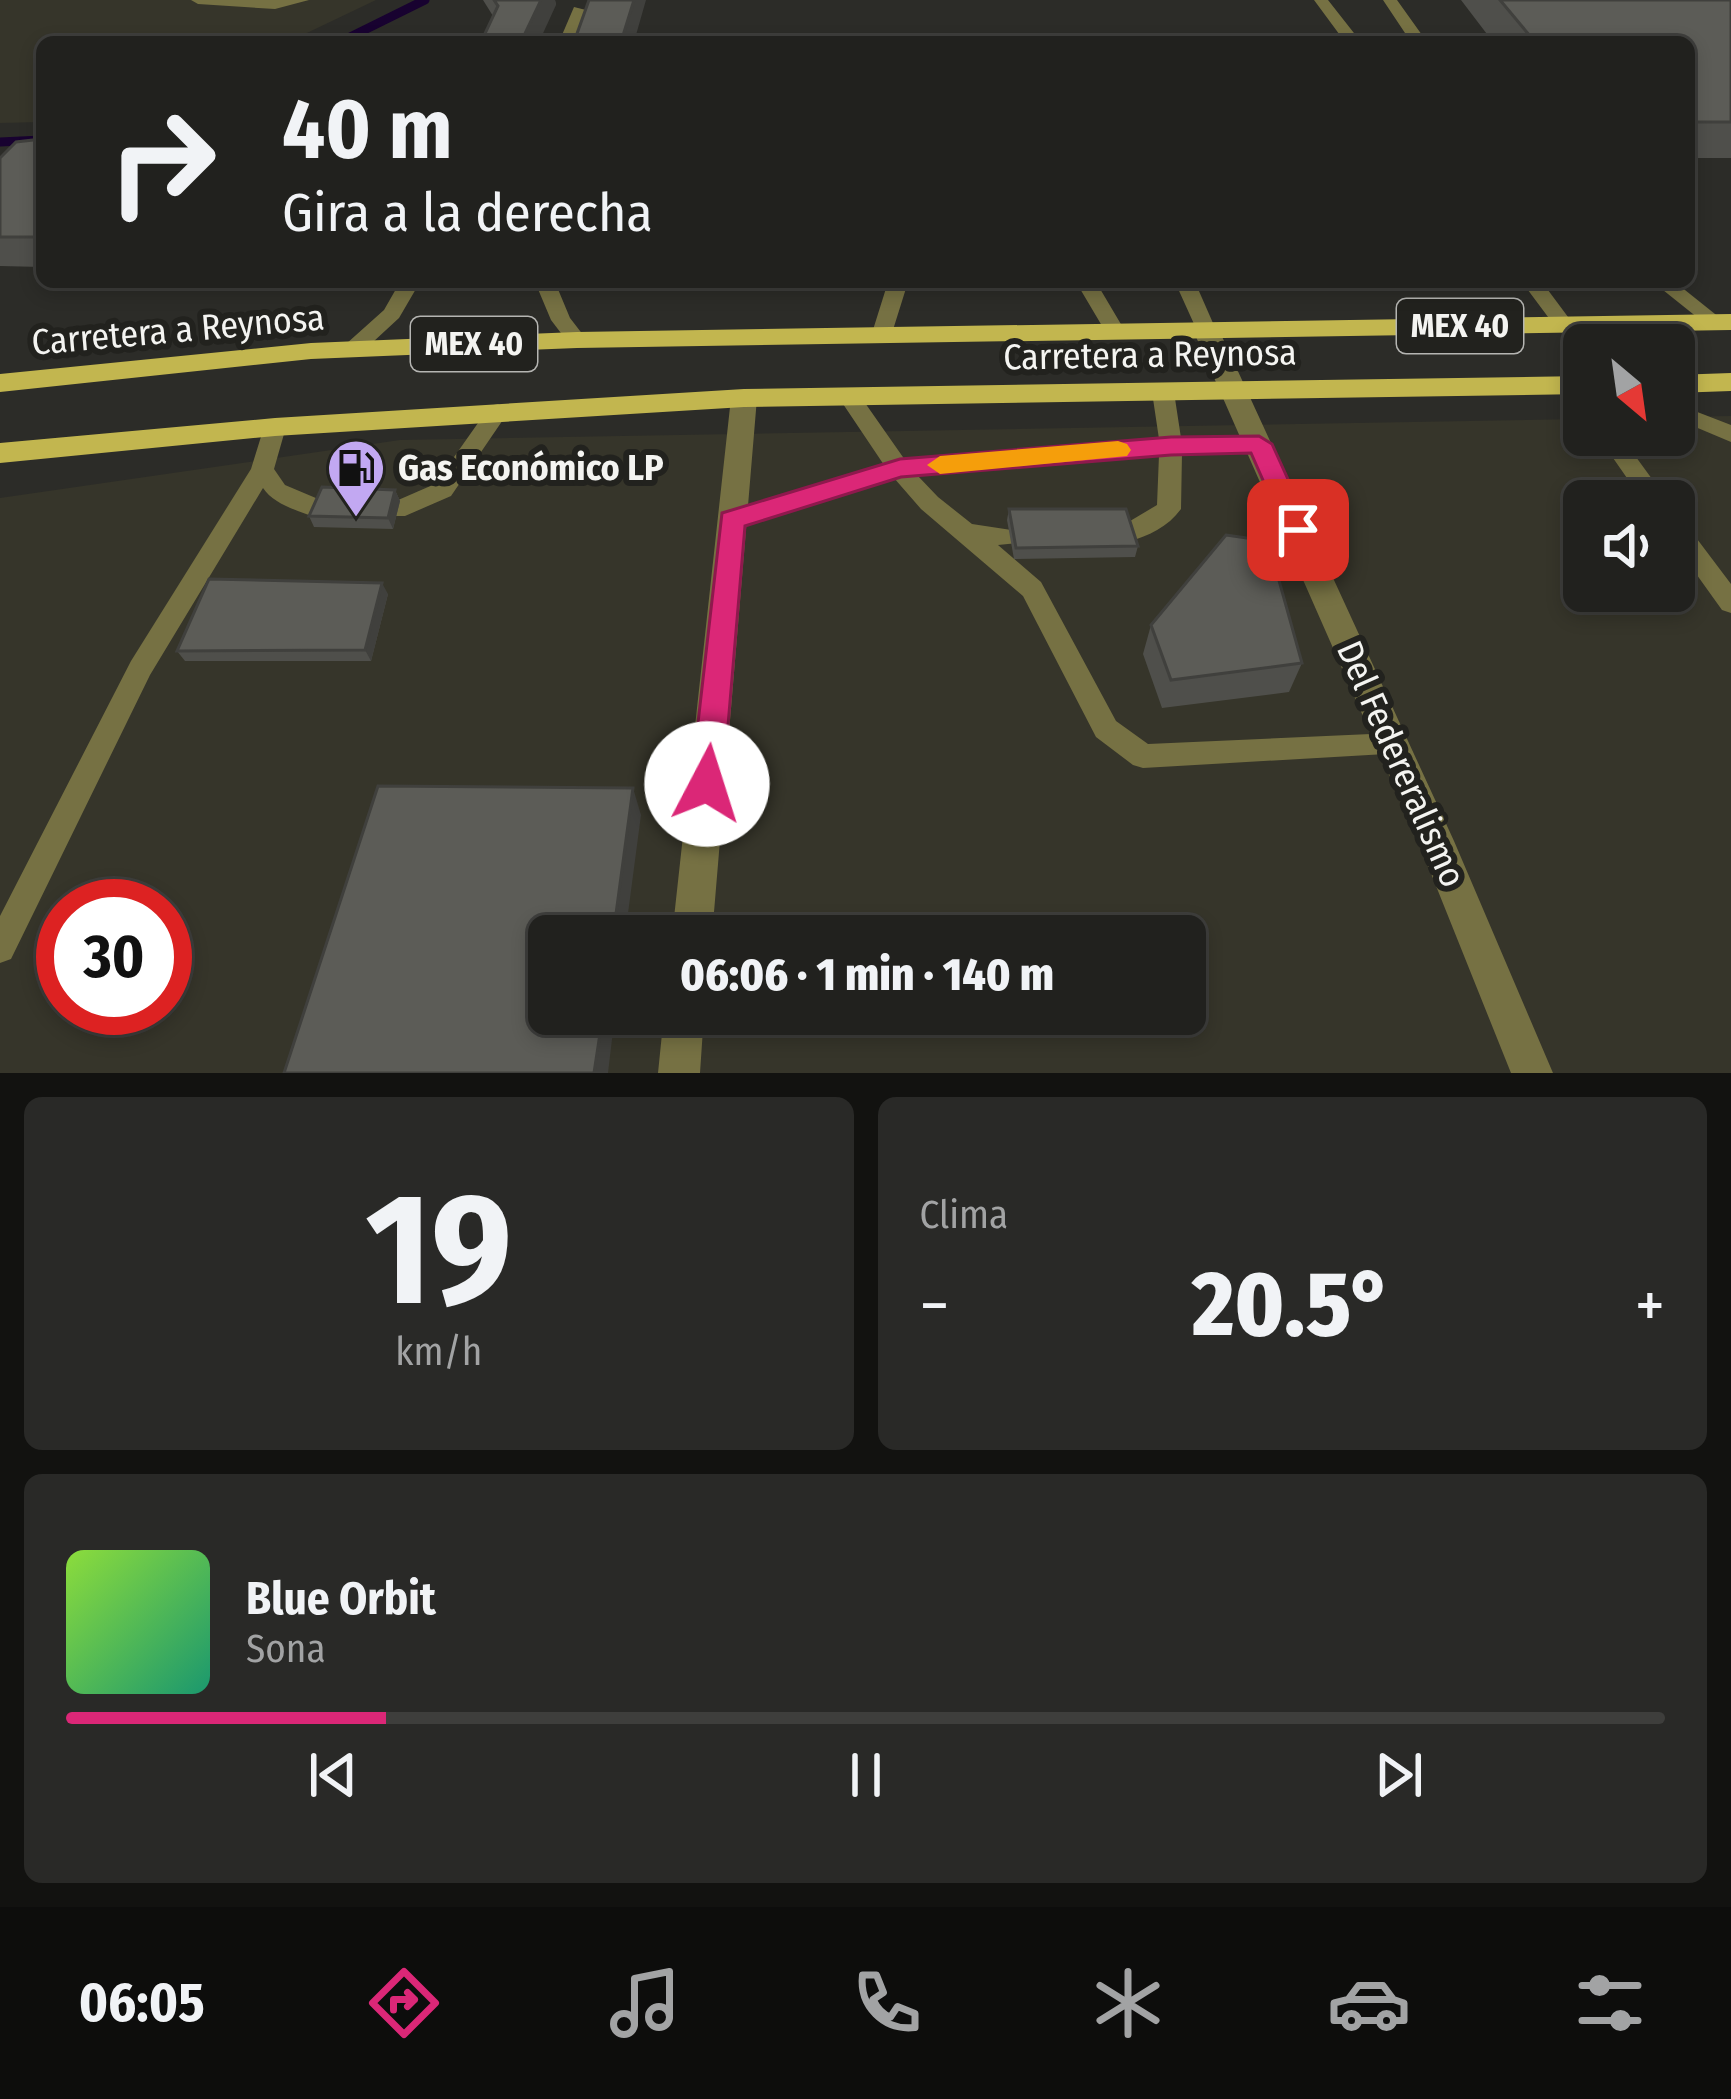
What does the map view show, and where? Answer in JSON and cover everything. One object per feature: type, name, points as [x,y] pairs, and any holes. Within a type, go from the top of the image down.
[{"type":"main road","name":"Carretera a Reynosa","points":[[1617,324],[1723,322]]},
{"type":"main road","name":"Carretera a Reynosa","points":[[0,383],[353,349],[578,340],[1563,325]]},
{"type":"main road","points":[[1695,383],[1731,382]]},
{"type":"main road","name":"Carretera a Reynosa","points":[[0,453],[275,427],[744,398],[1563,391]]},
{"type":"street","name":"Del Federeralismo","points":[[1206,330],[1393,745],[1532,1073]]},
{"type":"street","points":[[694,915],[744,398]]},
{"type":"street","points":[[679,1073],[682,1035]]},
{"type":"lane","points":[[198,0],[275,5],[302,0]]},
{"type":"lane","points":[[1321,0],[1348,36]]},
{"type":"lane","points":[[1390,0],[1415,36]]},
{"type":"lane","points":[[570,36],[579,10]]},
{"type":"lane","points":[[353,349],[392,314],[407,288]]},
{"type":"lane","points":[[548,288],[561,320],[578,340]]},
{"type":"lane","points":[[882,333],[896,288]]},
{"type":"lane","points":[[1090,288],[1115,331]]},
{"type":"lane","points":[[1188,288],[1206,330]]},
{"type":"lane","points":[[1536,288],[1563,324]]},
{"type":"lane","points":[[1672,288],[1723,322]]},
{"type":"lane","points":[[1128,533],[1148,526],[1169,509],[1171,446],[1163,392]]},
{"type":"lane","points":[[848,395],[900,468],[1032,589],[1106,730],[1143,756],[1393,745]]},
{"type":"lane","points":[[397,510],[418,505],[443,490],[498,411]]},
{"type":"lane","points":[[1695,419],[1731,434]]},
{"type":"lane","points":[[0,948],[140,669],[262,470],[275,427]]},
{"type":"lane","points":[[732,520],[900,468],[1171,446],[1259,444]]},
{"type":"lane","points":[[262,470],[277,490],[322,509]]},
{"type":"lane","points":[[968,533],[1010,536]]},
{"type":"lane","points":[[1695,554],[1731,603]]},
{"type":"shaded area","points":[[0,0],[376,0],[301,36],[36,36],[36,122],[0,123]]},
{"type":"shaded area","points":[[1731,416],[1731,1073],[0,1073],[0,498],[400,440],[1563,419],[1563,456],[1695,456],[1695,417]]},
{"type":"building","points":[[494,0],[541,0],[524,36],[484,36],[498,6]]},
{"type":"building","points":[[589,0],[634,0],[623,36],[576,36]]},
{"type":"building","points":[[1500,0],[1731,0],[1731,122],[1695,122],[1695,36],[1530,36]]},
{"type":"building","points":[[36,140],[36,237],[0,237],[0,158],[16,142]]},
{"type":"building","points":[[322,487],[395,490],[388,518],[309,516]]},
{"type":"building","points":[[1009,509],[1126,509],[1138,546],[1016,548]]},
{"type":"building","points":[[1226,535],[1268,541],[1302,663],[1171,680],[1151,625]]},
{"type":"building","points":[[209,579],[382,583],[365,650],[177,651]]},
{"type":"building","points":[[378,786],[633,788],[616,915],[528,915],[528,1035],[600,1035],[594,1073],[284,1073]]},
{"type":"waterway","points":[[352,36],[425,0]]},
{"type":"waterway","points":[[0,142],[36,140]]},
{"type":"slow traffic","points":[[940,465],[1118,450]]},
{"type":"place","name":"Gas Económico LP","points":[[356,519]]},
{"type":"route","points":[[707,784],[732,520],[900,468],[1171,446],[1259,444],[1298,530]]}]
